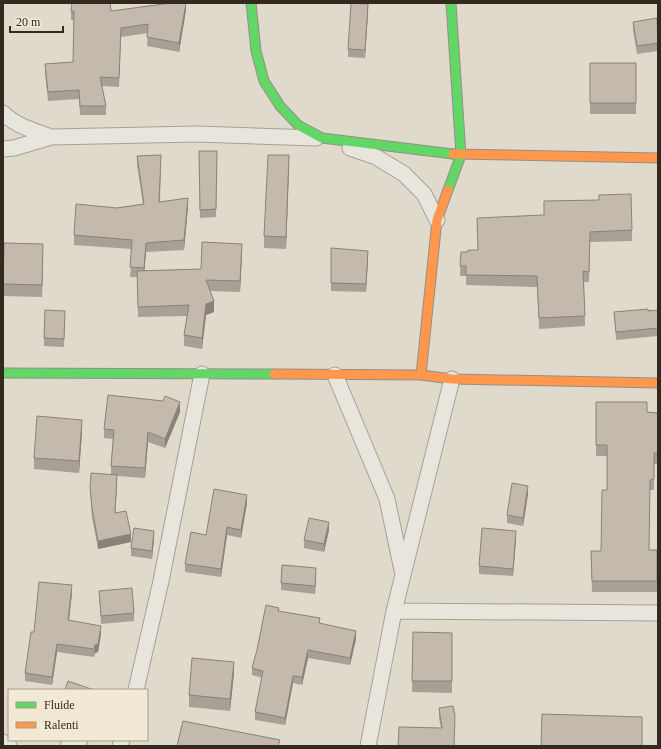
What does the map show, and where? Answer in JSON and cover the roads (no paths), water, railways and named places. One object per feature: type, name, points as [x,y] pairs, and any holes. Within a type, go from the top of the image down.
[{"type":"street","points":[[251,3],[256,51],[264,81],[280,106],[298,125],[322,138],[376,157],[404,174],[424,194],[437,220]]},
{"type":"street","points":[[421,375],[437,220],[461,154],[451,3]]},
{"type":"street","points":[[3,113],[8,118],[28,129],[51,137]]},
{"type":"street","points":[[3,149],[14,148],[51,137],[197,134],[322,138],[461,154],[658,158]]},
{"type":"street","points":[[3,373],[421,375],[452,379],[658,383]]},
{"type":"street","points":[[136,689],[161,581],[202,374]]},
{"type":"street","points":[[335,375],[387,499],[403,574]]},
{"type":"street","points":[[368,746],[394,611],[452,379]]},
{"type":"street","points":[[394,611],[658,613]]},
{"type":"street","points":[[68,746],[78,741]]},
{"type":"street","points":[[3,742],[10,746]]}]
